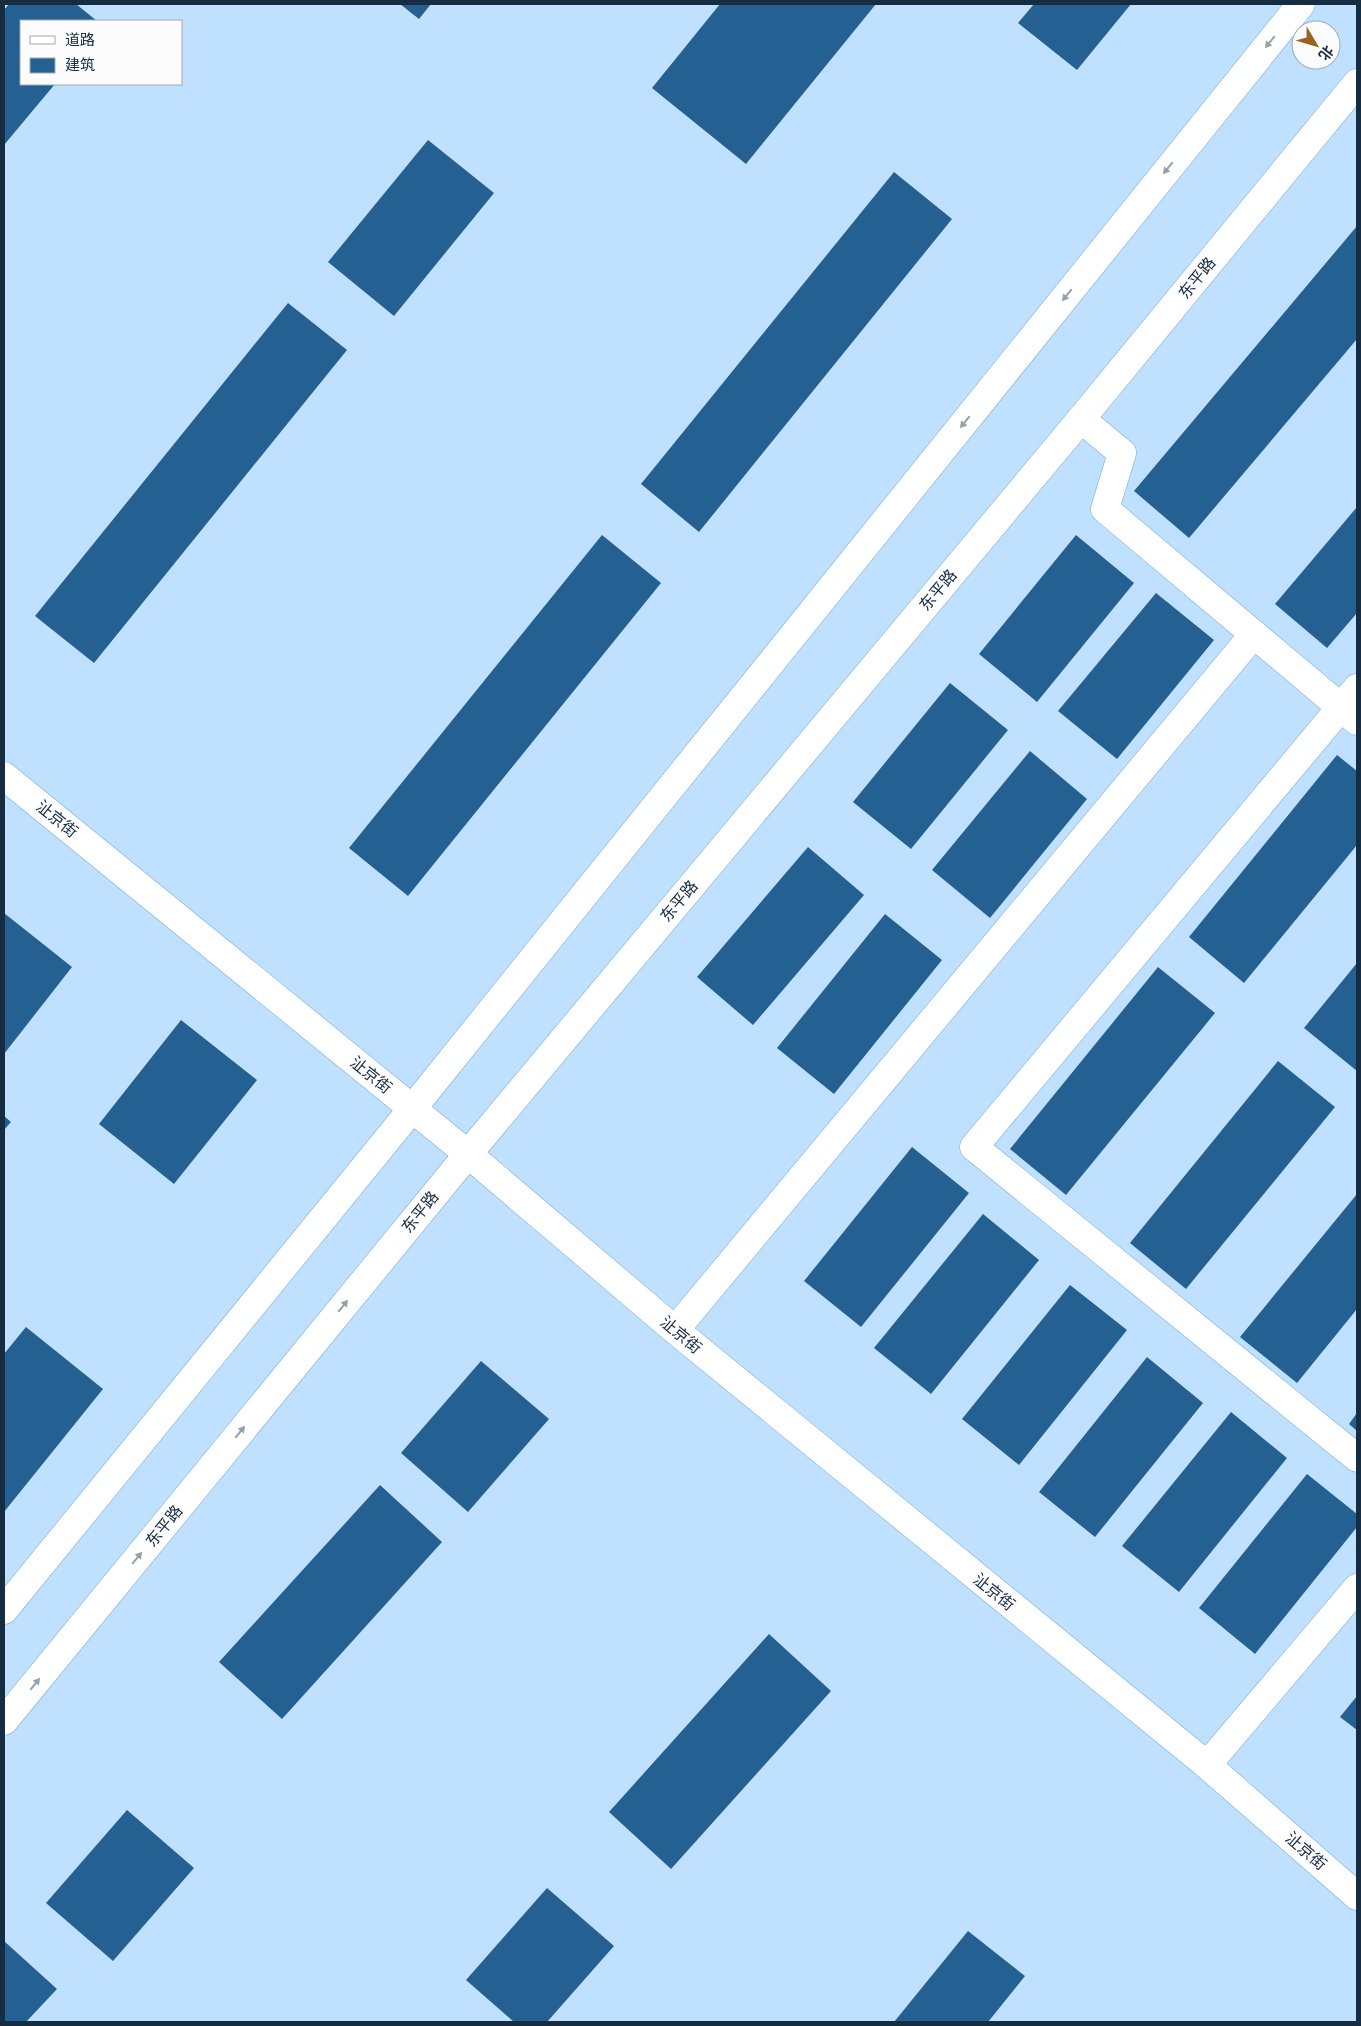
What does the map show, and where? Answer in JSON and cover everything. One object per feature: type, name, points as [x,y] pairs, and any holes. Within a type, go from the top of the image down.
[{"type":"street","points":[[4,1610],[412,1109],[1301,4]]},
{"type":"street","name":"东平路","points":[[4,1722],[468,1154],[1081,419],[1357,83]]},
{"type":"street","points":[[1081,419],[1122,453],[1105,509],[1254,634],[1352,705],[974,1147],[1357,1458]]},
{"type":"street","points":[[674,1330],[1254,634]]},
{"type":"street","name":"沚京街","points":[[4,776],[468,1154],[674,1330],[1206,1765],[1357,1896]]},
{"type":"street","points":[[1206,1765],[1357,1588]]},
{"type":"building","points":[[9,4],[76,4],[96,20],[20,20],[20,85],[54,85],[4,145],[4,10]]},
{"type":"building","points":[[400,4],[431,4],[419,19]]},
{"type":"building","points":[[720,4],[876,4],[746,164],[652,88]]},
{"type":"building","points":[[1034,4],[1131,4],[1077,70],[1018,23]]},
{"type":"building","points":[[428,140],[494,193],[394,316],[328,262]]},
{"type":"building","points":[[894,172],[952,219],[699,532],[641,484]]},
{"type":"building","points":[[1357,226],[1357,339],[1189,538],[1134,491]]},
{"type":"building","points":[[288,303],[347,350],[94,663],[35,616]]},
{"type":"building","points":[[1357,507],[1357,613],[1327,648],[1275,604]]},
{"type":"building","points":[[602,535],[661,583],[408,896],[349,848]]},
{"type":"building","points":[[1076,535],[1134,583],[1037,702],[979,654]]},
{"type":"building","points":[[1156,593],[1214,640],[1117,759],[1058,711]]},
{"type":"building","points":[[950,683],[1008,730],[911,849],[853,802]]},
{"type":"building","points":[[1030,751],[1087,799],[990,918],[932,870]]},
{"type":"building","points":[[1337,755],[1357,771],[1357,845],[1244,983],[1189,937]]},
{"type":"building","points":[[808,847],[864,895],[753,1025],[697,977]]},
{"type":"building","points":[[4,913],[72,967],[4,1054]]},
{"type":"building","points":[[885,914],[942,960],[834,1094],[777,1048]]},
{"type":"building","points":[[1357,963],[1357,1071],[1304,1028]]},
{"type":"building","points":[[1158,967],[1215,1013],[1066,1195],[1010,1149]]},
{"type":"building","points":[[181,1020],[257,1080],[174,1184],[99,1124]]},
{"type":"building","points":[[1278,1061],[1335,1107],[1186,1289],[1130,1243]]},
{"type":"building","points":[[4,1116],[11,1122],[4,1130]]},
{"type":"building","points":[[912,1147],[969,1193],[861,1327],[804,1281]]},
{"type":"building","points":[[1357,1194],[1357,1309],[1297,1383],[1240,1337]]},
{"type":"building","points":[[983,1214],[1039,1260],[931,1394],[874,1348]]},
{"type":"building","points":[[1070,1285],[1127,1330],[1019,1465],[962,1419]]},
{"type":"building","points":[[26,1327],[103,1389],[4,1512],[4,1354]]},
{"type":"building","points":[[1147,1357],[1203,1403],[1095,1537],[1039,1492]]},
{"type":"building","points":[[481,1361],[549,1419],[468,1512],[401,1453]]},
{"type":"building","points":[[1231,1412],[1287,1458],[1179,1592],[1122,1546]]},
{"type":"building","points":[[1357,1413],[1357,1431],[1349,1424]]},
{"type":"building","points":[[1307,1474],[1357,1514],[1357,1527],[1255,1654],[1199,1608]]},
{"type":"building","points":[[380,1485],[442,1542],[282,1719],[219,1662]]},
{"type":"building","points":[[769,1634],[831,1691],[671,1869],[609,1812]]},
{"type":"building","points":[[1357,1696],[1357,1730],[1340,1717]]},
{"type":"building","points":[[127,1810],[194,1868],[113,1961],[46,1903]]},
{"type":"building","points":[[547,1888],[614,1946],[547,2022],[514,2022],[466,1980]]},
{"type":"building","points":[[968,1931],[1025,1976],[988,2022],[894,2022]]},
{"type":"building","points":[[4,1941],[57,1989],[26,2022],[4,2022]]}]
